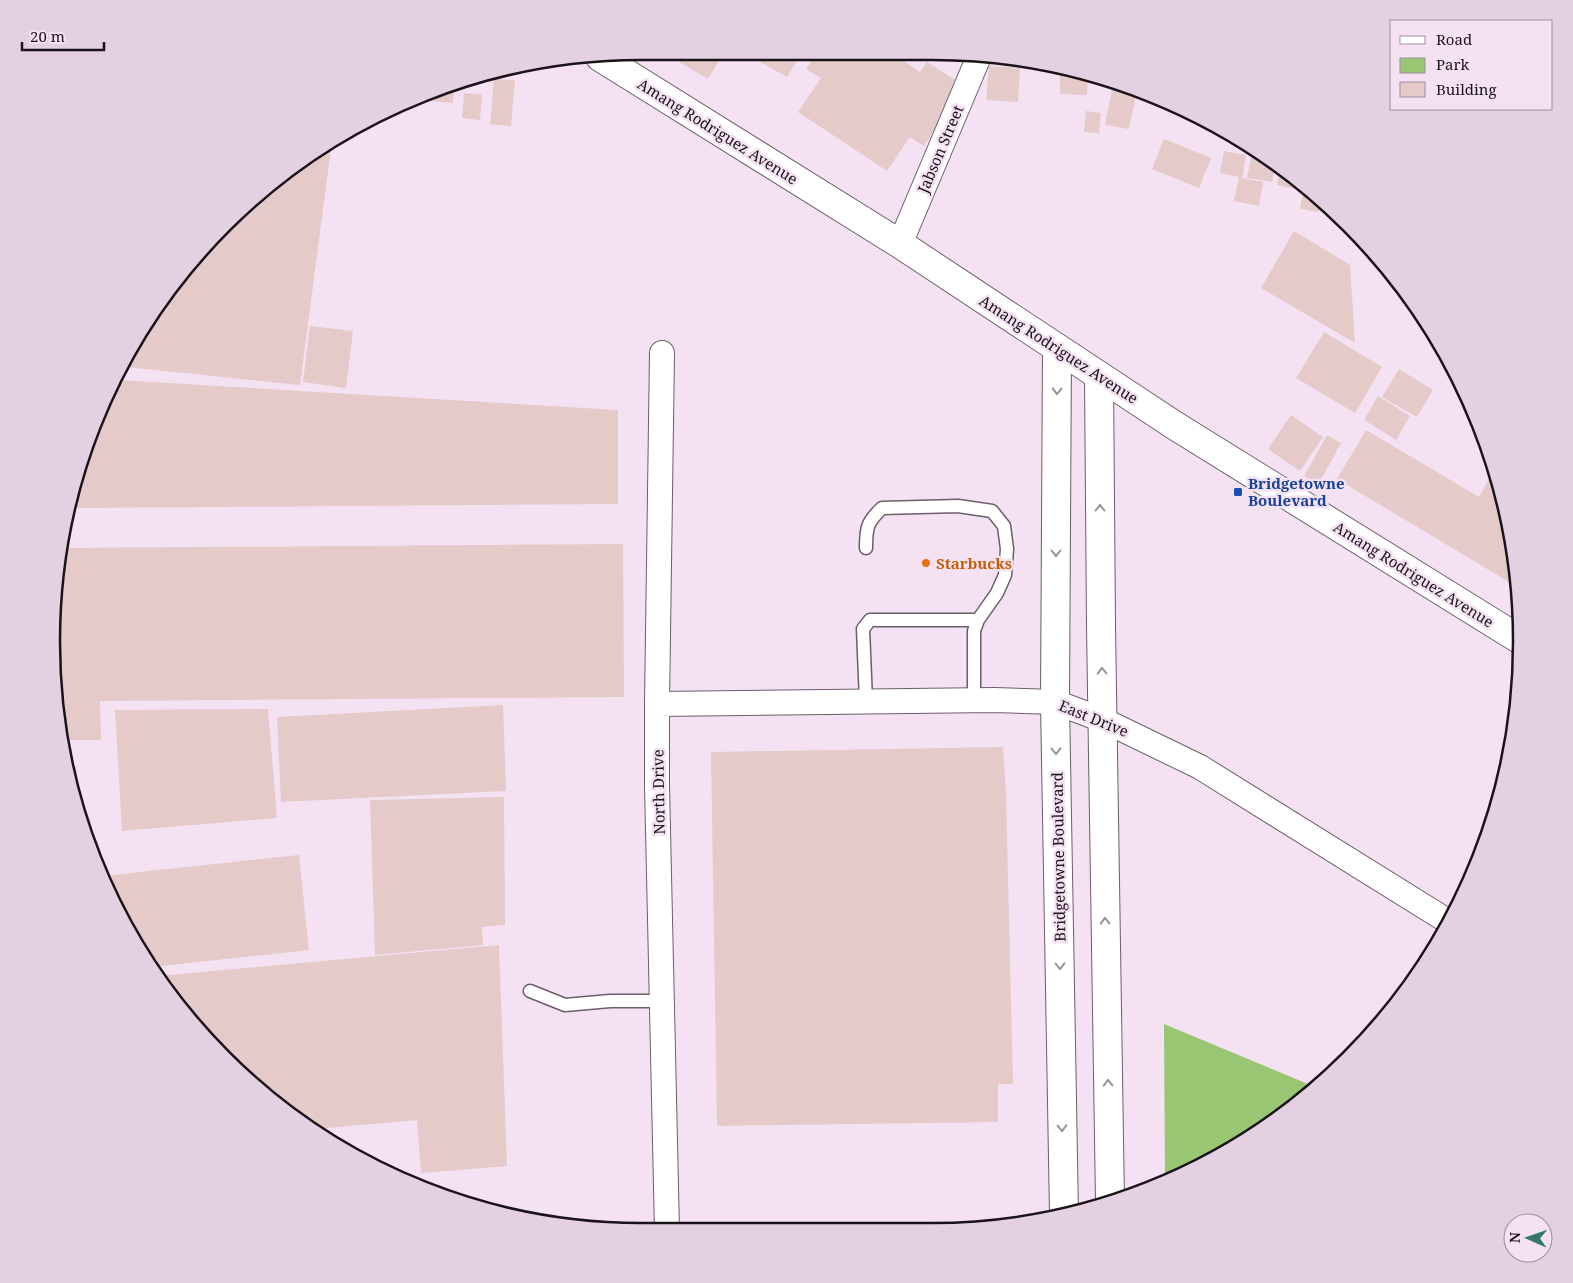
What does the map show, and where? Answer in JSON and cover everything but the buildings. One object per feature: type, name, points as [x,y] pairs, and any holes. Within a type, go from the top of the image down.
[{"type":"street","name":"Amang Rodriguez Avenue","points":[[608,61],[900,244],[1182,430],[1513,635]]},
{"type":"street","name":"Jabson Street","points":[[900,244],[977,62]]},
{"type":"street","name":"Bridgetowne Boulevard","points":[[1057,348],[1055,702],[1064,1207]]},
{"type":"street","name":"North Drive","points":[[662,353],[657,785],[667,1223]]},
{"type":"street","points":[[1099,376],[1110,1194]]},
{"type":"street","name":"East Drive","points":[[657,704],[974,700],[1055,702],[1103,720],[1200,767],[1443,918]]},
{"type":"lane","points":[[866,548],[866,530],[871,518],[882,508],[958,506],[992,511],[1004,526],[1007,549],[1005,575],[997,593],[978,620],[974,631],[974,700]]},
{"type":"lane","points":[[866,701],[863,630],[870,620],[978,620]]},
{"type":"lane","points":[[530,991],[565,1005],[610,1001],[662,1001]]},
{"type":"green space","points":[[1164,1024],[1308,1084],[1255,1125],[1189,1163],[1165,1174]]},
{"type":"place","name":"Bridgetowne Boulevard","points":[[1238,492]]},
{"type":"place","name":"Starbucks","points":[[926,563]]}]
